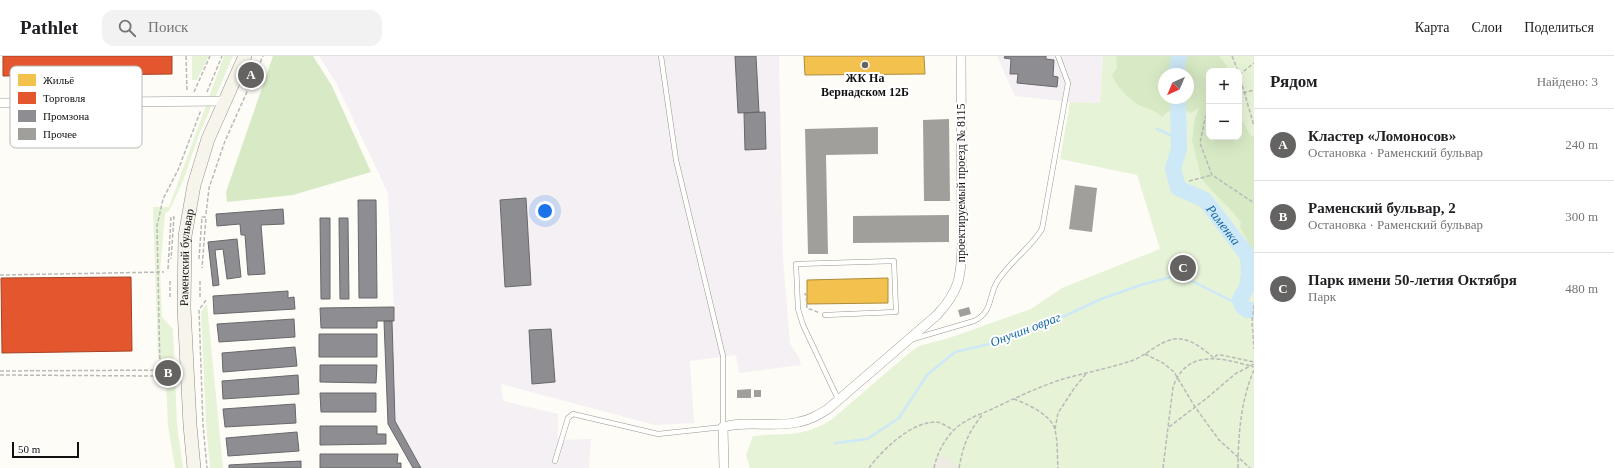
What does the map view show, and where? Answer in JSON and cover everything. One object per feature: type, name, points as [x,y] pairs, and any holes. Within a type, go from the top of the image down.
[{"type":"street","name":"Раменский бульвар","points":[[194,468],[190,425],[184,308],[185,236],[194,185],[208,139],[245,56]]},
{"type":"street","name":"проектируемый проезд № 8115","points":[[723,426],[738,424],[780,424],[798,422],[813,418],[828,409],[937,315],[948,303],[956,289],[961,271],[961,56]]},
{"type":"street","points":[[142,102],[225,101]]},
{"type":"street","points":[[0,103],[10,103]]},
{"type":"street","points":[[723,426],[724,468]]},
{"type":"lane","points":[[555,462],[568,418],[573,414],[658,434],[723,426],[723,356],[676,160],[661,56]]},
{"type":"lane","points":[[907,341],[974,321],[982,317],[988,310],[992,292],[997,281],[1034,242],[1042,229],[1068,83],[1058,56]]},
{"type":"lane","points":[[825,315],[896,312],[894,261],[796,264],[798,309],[806,331],[838,400]]},
{"type":"path","points":[[186,56],[187,94]]},
{"type":"path","points":[[193,94],[210,56]]},
{"type":"path","points":[[206,94],[222,56]]},
{"type":"path","points":[[206,214],[209,188],[222,148],[263,56]]},
{"type":"path","points":[[1232,56],[1237,68]]},
{"type":"path","points":[[1242,73],[1254,63]]},
{"type":"path","points":[[1242,88],[1254,126]]},
{"type":"path","points":[[1243,93],[1254,90]]},
{"type":"path","points":[[0,375],[154,376],[159,373],[157,226],[163,199],[178,170],[202,108]]},
{"type":"path","points":[[1206,116],[1200,143],[1212,175],[1254,203]]},
{"type":"path","points":[[1189,181],[1212,175]]},
{"type":"path","points":[[168,269],[171,217],[174,217],[171,259]]},
{"type":"path","points":[[199,259],[202,217],[206,217],[202,268]]},
{"type":"path","points":[[0,275],[164,272]]},
{"type":"path","points":[[170,281],[170,299]]},
{"type":"path","points":[[200,281],[200,299]]},
{"type":"path","points":[[805,294],[807,308],[825,315]]},
{"type":"path","points":[[206,300],[199,310],[203,425],[207,468]]},
{"type":"path","points":[[1254,306],[1252,314],[1254,349]]},
{"type":"path","points":[[934,468],[938,452],[953,430],[973,417],[1060,380],[1127,363],[1174,339],[1190,341],[1202,348],[1214,358]]},
{"type":"path","points":[[1145,354],[1163,363],[1174,372],[1194,407],[1219,440],[1250,468]]},
{"type":"path","points":[[1214,358],[1217,354],[1254,363]]},
{"type":"path","points":[[1164,468],[1171,400],[1177,378],[1184,369],[1192,363],[1200,359],[1214,358],[1251,366],[1254,368],[1249,380],[1245,398],[1238,468]]},
{"type":"path","points":[[1168,427],[1207,398],[1235,374],[1254,363]]},
{"type":"path","points":[[0,371],[177,370]]},
{"type":"path","points":[[1058,468],[1055,429],[1058,414],[1075,387],[1086,374]]},
{"type":"path","points":[[1014,399],[1037,410],[1047,418],[1055,429]]},
{"type":"path","points":[[959,468],[967,436],[984,412]]},
{"type":"path","points":[[869,468],[878,454],[912,429],[928,422],[938,422],[953,430]]},
{"type":"shaded area","points":[[319,56],[779,56],[783,259],[790,344],[799,357],[801,365],[739,373],[736,355],[690,361],[694,423],[655,425],[501,384],[503,401],[558,414],[558,440],[591,439],[589,468],[421,468],[395,421],[392,321],[394,321],[394,307],[388,193],[336,83]]},
{"type":"shaded area","points":[[997,56],[1103,56],[1100,103],[1070,102],[1015,96]]},
{"type":"shaded area","points":[[941,456],[948,458],[958,468],[934,468],[936,459]]},
{"type":"green space","points":[[192,56],[209,56],[197,80],[192,80]]},
{"type":"green space","points":[[224,56],[233,56],[199,135],[183,181],[169,211],[165,213],[160,272],[162,317],[173,329],[177,425],[183,468],[175,468],[168,426],[166,383],[158,355],[153,207],[169,207]]},
{"type":"green space","points":[[273,56],[313,56],[332,86],[371,172],[293,195],[227,202],[226,192]]},
{"type":"green space","points":[[1103,56],[1254,56],[1254,468],[750,468],[746,455],[753,436],[793,434],[820,426],[831,420],[919,346],[949,338],[1031,309],[1062,288],[1160,249],[1137,175],[1060,159],[1070,102],[1100,103]]},
{"type":"green space","points":[[1116,56],[1219,56],[1228,68],[1206,68],[1206,140],[1242,140],[1242,120],[1251,136],[1254,135],[1254,254],[1240,227],[1241,223],[1232,211],[1201,178],[1192,140],[1195,119],[1199,108],[1191,113],[1179,109],[1173,109],[1162,117],[1153,110],[1137,104],[1129,98],[1116,83],[1112,75],[1117,68]]},
{"type":"green space","points":[[207,304],[223,468],[210,468],[206,423],[201,312]]},
{"type":"building: Жильё","name":"ЖК На Вернадском 12Б","points":[[804,56],[924,56],[925,74],[805,75]]},
{"type":"building: Жильё","points":[[888,278],[888,303],[807,304],[807,280]]},
{"type":"building: Торговля","points":[[3,56],[172,56],[172,74],[142,74],[142,66],[10,66],[10,76],[3,76]]},
{"type":"building: Торговля","points":[[131,277],[132,351],[2,353],[1,278]]},
{"type":"building: Промзона","points":[[735,56],[756,56],[759,112],[738,113]]},
{"type":"building: Промзона","points":[[1005,56],[1046,56],[1046,59],[1054,60],[1053,76],[1058,77],[1057,87],[1017,83],[1018,74],[1010,74],[1011,59],[1004,58]]},
{"type":"building: Промзона","points":[[765,112],[766,149],[745,150],[744,113]]},
{"type":"building: Промзона","points":[[526,198],[531,285],[505,287],[500,200]]},
{"type":"building: Промзона","points":[[358,200],[376,200],[377,298],[359,298]]},
{"type":"building: Промзона","points":[[283,209],[284,224],[261,225],[265,274],[248,275],[245,235],[241,235],[240,224],[217,226],[216,214]]},
{"type":"building: Промзона","points":[[320,218],[330,218],[330,299],[321,299]]},
{"type":"building: Промзона","points":[[339,218],[348,218],[349,299],[340,299]]},
{"type":"building: Промзона","points":[[237,239],[241,277],[227,279],[223,249],[215,250],[219,285],[213,286],[208,242]]},
{"type":"building: Промзона","points":[[288,291],[288,298],[294,297],[295,309],[214,314],[213,296]]},
{"type":"building: Промзона","points":[[394,307],[394,321],[377,321],[377,328],[321,328],[320,308]]},
{"type":"building: Промзона","points":[[294,319],[295,337],[219,342],[217,324]]},
{"type":"building: Промзона","points":[[384,321],[392,321],[395,421],[421,468],[413,468],[388,424]]},
{"type":"building: Промзона","points":[[551,329],[555,382],[532,384],[529,330]]},
{"type":"building: Промзона","points":[[319,334],[377,334],[377,357],[319,357]]},
{"type":"building: Промзона","points":[[295,347],[297,366],[223,372],[222,353]]},
{"type":"building: Промзона","points":[[320,365],[377,365],[376,383],[320,382]]},
{"type":"building: Промзона","points":[[298,375],[299,394],[223,399],[222,381]]},
{"type":"building: Промзона","points":[[320,393],[376,393],[376,412],[321,412]]},
{"type":"building: Промзона","points":[[295,404],[296,423],[225,427],[223,409]]},
{"type":"building: Промзона","points":[[320,426],[377,426],[377,434],[386,434],[386,444],[320,445]]},
{"type":"building: Промзона","points":[[297,432],[299,451],[228,456],[226,438]]},
{"type":"building: Промзона","points":[[320,454],[398,454],[397,463],[401,463],[401,468],[320,468]]},
{"type":"building: Промзона","points":[[301,461],[301,468],[229,468],[229,465]]},
{"type":"building: Прочее","points":[[949,119],[950,201],[924,201],[923,120]]},
{"type":"building: Прочее","points":[[878,127],[878,154],[826,155],[828,254],[808,254],[805,129]]},
{"type":"building: Прочее","points":[[1075,185],[1097,188],[1092,232],[1069,229]]},
{"type":"building: Прочее","points":[[949,215],[949,242],[853,243],[853,216]]},
{"type":"building: Прочее","points":[[969,307],[971,314],[960,317],[958,310]]},
{"type":"building: Прочее","points":[[751,389],[751,398],[737,398],[737,390]]},
{"type":"building: Прочее","points":[[754,390],[761,390],[761,397],[754,397]]},
{"type":"waterway","name":"Раменка","points":[[1177,68],[1179,56]]},
{"type":"waterway","name":"Раменка","points":[[1178,104],[1179,149],[1173,168],[1178,188],[1205,200],[1248,256],[1249,274],[1247,287],[1240,299],[1242,306],[1247,310],[1254,310]]},
{"type":"waterway","points":[[1157,129],[1179,139]]},
{"type":"waterway","name":"Онучин овраг","points":[[835,443],[867,439],[899,418],[927,375],[955,352],[998,342],[1067,315],[1101,299],[1144,284],[1171,277],[1194,282],[1242,306]]},
{"type":"place","name":"ЖК На Вернадском 12Б","points":[[865,65]]},
{"type":"place","name":"Кластер «Ломоносов»","points":[[251,75]]},
{"type":"place","name":"Парк имени 50-летия Октября","points":[[1183,268]]},
{"type":"place","name":"Раменский бульвар, 2","points":[[168,373]]}]
